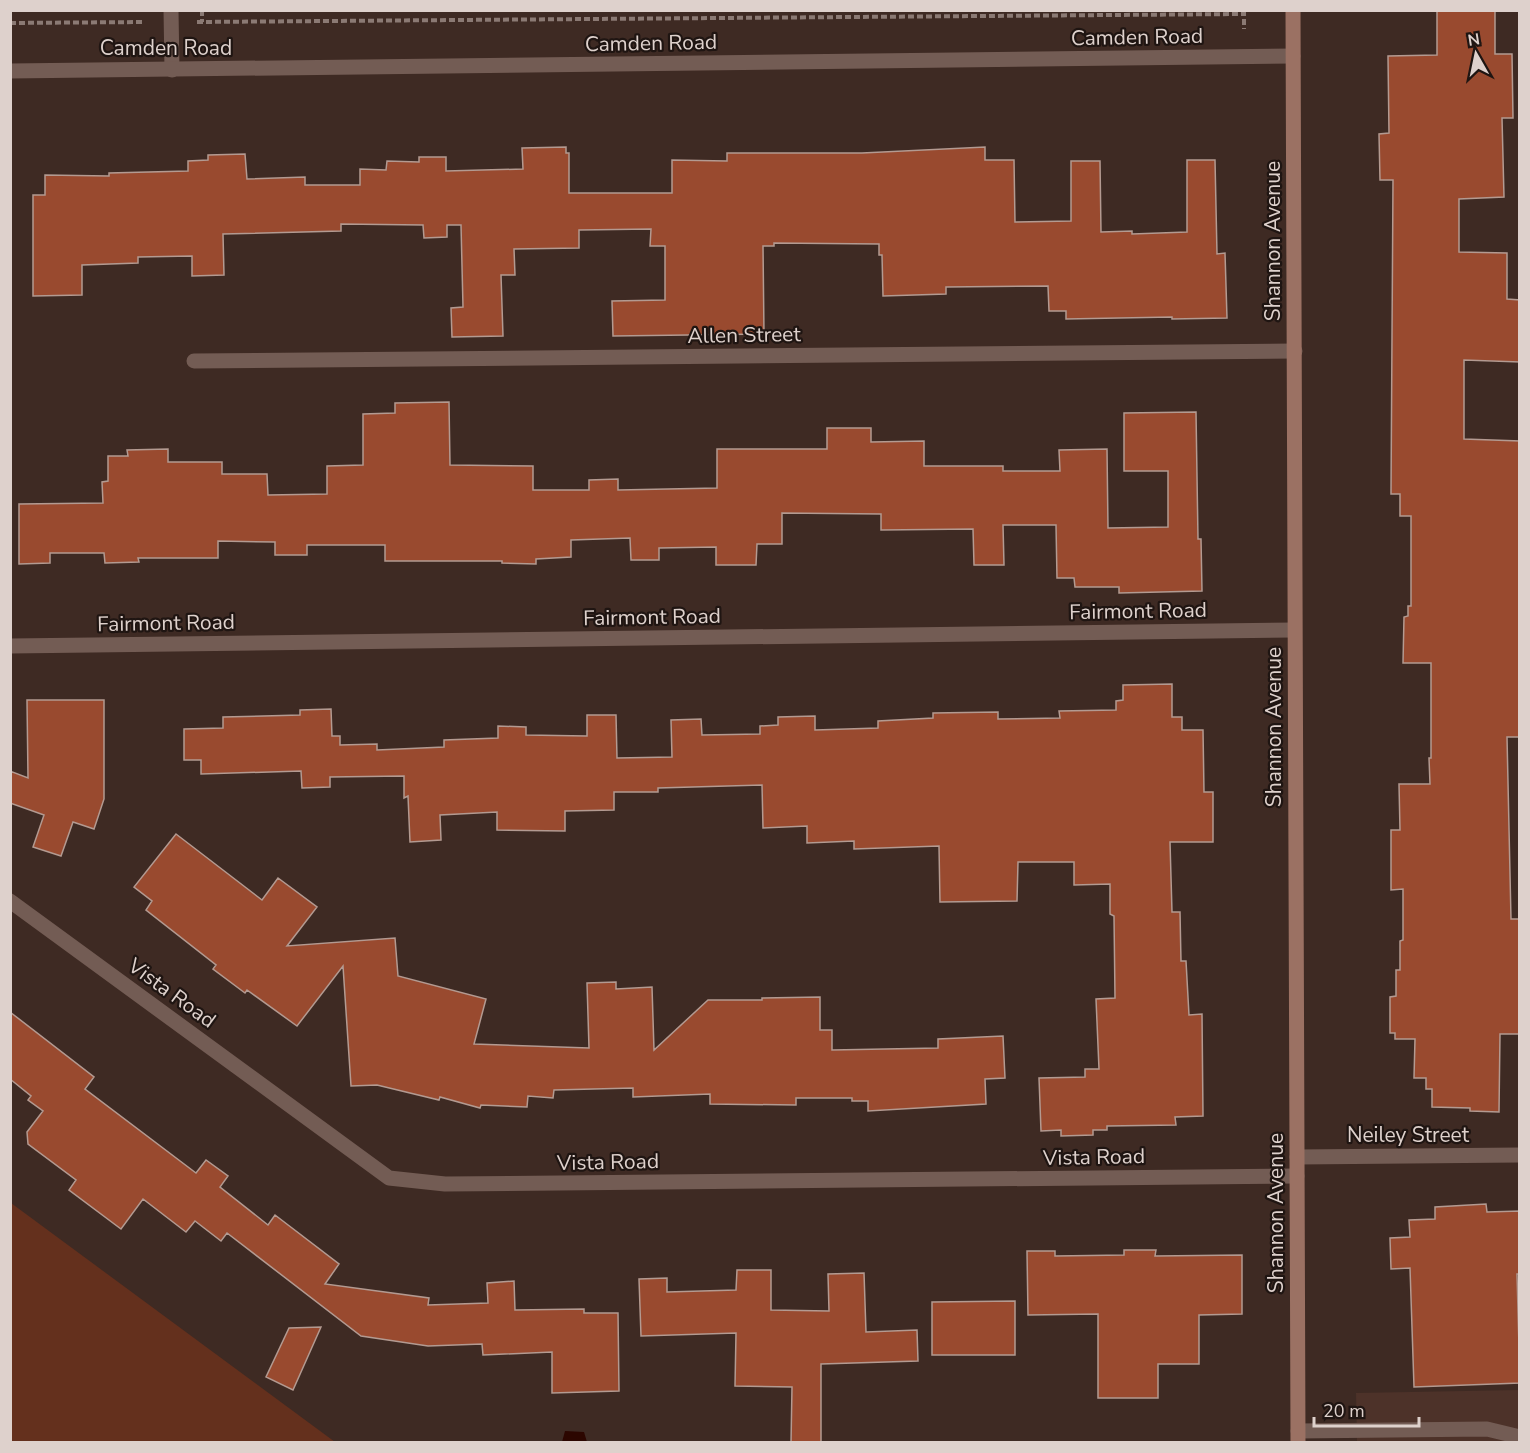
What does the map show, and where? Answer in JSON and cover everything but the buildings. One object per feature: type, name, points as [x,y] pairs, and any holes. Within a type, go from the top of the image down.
[{"type":"main road","name":"Shannon Avenue","points":[[1293,10],[1298,1437]]},
{"type":"street","points":[[171,16],[172,70]]},
{"type":"street","name":"Camden Road","points":[[10,70],[1293,56]]},
{"type":"street","name":"Allen Street","points":[[194,361],[1295,351]]},
{"type":"street","name":"Fairmont Road","points":[[10,646],[1294,630]]},
{"type":"street","name":"Vista Road","points":[[10,901],[389,1178],[457,1184],[1298,1176]]},
{"type":"street","name":"Neiley Street","points":[[1297,1157],[1520,1155]]},
{"type":"street","points":[[1298,1437],[1520,1437]]},
{"type":"path","points":[[202,10],[202,21]]},
{"type":"path","points":[[10,23],[171,16],[202,21],[1244,12],[1244,28]]},
{"type":"shaded area","points":[[11,1203],[335,1442],[11,1442]]},
{"type":"shaded area","points":[[1519,1390],[1519,1442],[1357,1442],[1356,1393]]},
{"type":"shaded area","points":[[565,1431],[584,1432],[587,1442],[562,1442]]}]
